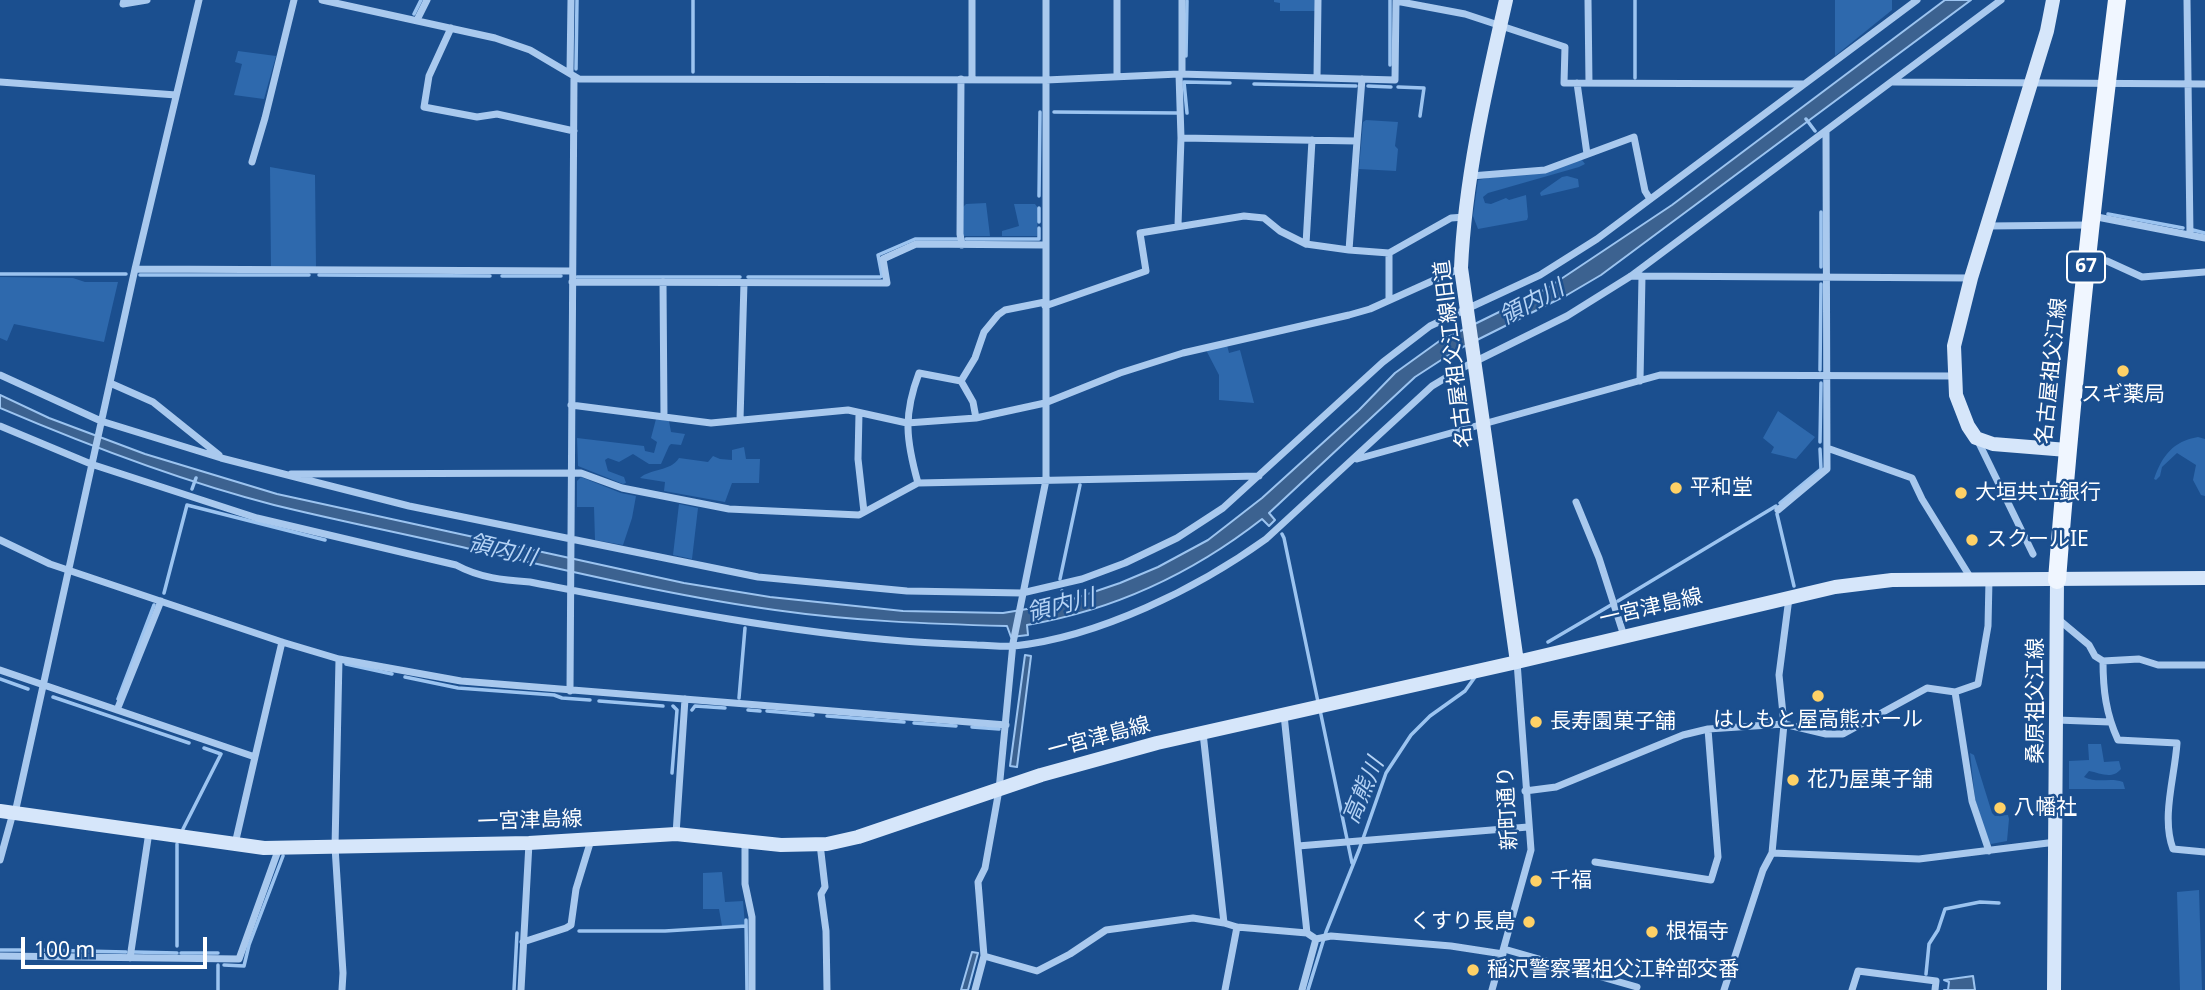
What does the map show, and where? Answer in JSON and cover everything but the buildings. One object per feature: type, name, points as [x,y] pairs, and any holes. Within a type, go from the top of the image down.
[{"type":"main road","name":"名古屋祖父江線旧道","points":[[1506,0],[1471,176],[1461,268],[1517,662]]},
{"type":"main road","points":[[2053,0],[2031,84],[1971,278],[1954,346],[1954,376],[1962,413],[1976,438],[1993,443],[2067,450]]},
{"type":"main road","name":"名古屋祖父江線","points":[[2057,580],[2067,450],[2117,0]]},
{"type":"main road","name":"一宮津島線","points":[[9,812],[279,848],[528,843],[676,834],[781,845],[820,844],[858,837],[1074,765],[1835,587],[1868,583],[1972,580],[2205,578]]},
{"type":"main road","name":"桑原祖父江線","points":[[2054,990],[2057,580]]},
{"type":"street","points":[[124,0],[123,4],[148,0]]},
{"type":"street","points":[[0,860],[9,812],[43,684],[135,269],[199,0]]},
{"type":"street","points":[[252,162],[294,0]]},
{"type":"street","points":[[322,0],[495,38],[530,50],[579,79],[1046,80],[1180,74],[1395,80],[1396,1],[1465,14],[1565,47],[1564,83],[1805,84]]},
{"type":"street","points":[[417,20],[426,0]]},
{"type":"street","points":[[569,691],[573,131],[571,0]]},
{"type":"street","points":[[972,0],[972,79]]},
{"type":"street","points":[[975,990],[984,956],[978,882],[985,868],[999,790],[1013,645],[1046,480],[1046,0]]},
{"type":"street","points":[[1117,0],[1117,76]]},
{"type":"street","points":[[1178,225],[1182,0]]},
{"type":"street","points":[[1317,78],[1318,0]]},
{"type":"street","points":[[1588,0],[1589,83]]},
{"type":"street","points":[[0,375],[100,424],[280,474],[569,541],[758,577],[907,591],[1022,595],[1082,579],[1125,563],[1166,543],[1223,508],[1383,362],[1430,326],[1466,312],[1541,275],[1597,239],[1917,0]]},
{"type":"street","points":[[0,426],[91,464],[257,519],[456,565],[473,574],[569,588],[735,621],[840,636],[1013,645],[1057,638],[1100,625],[1165,599],[1204,580],[1266,539],[1432,386],[1473,362],[1567,316],[1631,276],[2001,0]]},
{"type":"street","points":[[2187,0],[2190,235]]},
{"type":"street","points":[[451,28],[429,76],[424,107],[477,117],[497,114],[573,131]]},
{"type":"street","points":[[961,79],[962,245]]},
{"type":"street","points":[[1349,250],[1362,79]]},
{"type":"street","points":[[0,82],[176,95]]},
{"type":"street","points":[[1893,82],[2205,84]]},
{"type":"street","points":[[1577,83],[1587,154]]},
{"type":"street","points":[[1777,510],[1827,469],[1826,132]]},
{"type":"street","points":[[1471,176],[1545,170],[1634,137],[1645,191],[1650,199]]},
{"type":"street","points":[[1181,138],[1357,141]]},
{"type":"street","points":[[1306,244],[1312,140]]},
{"type":"street","points":[[961,381],[975,358],[989,323],[1005,310],[1045,304],[1146,271],[1140,233],[1244,216],[1264,218],[1280,231],[1306,244],[1389,253],[1451,218],[1465,217]]},
{"type":"street","points":[[1988,226],[2091,221],[2205,238]]},
{"type":"street","points":[[572,282],[887,283],[883,259],[916,244],[1045,245]]},
{"type":"street","points":[[1389,253],[1390,299]]},
{"type":"street","points":[[2087,258],[2107,261],[2142,277],[2205,272]]},
{"type":"street","points":[[570,405],[711,423],[848,410],[907,423],[976,418],[1045,402],[1183,353],[1370,309],[1461,268]]},
{"type":"street","points":[[135,269],[572,271]]},
{"type":"street","points":[[1631,276],[1971,278]]},
{"type":"street","points":[[1640,381],[1642,276]]},
{"type":"street","points":[[663,282],[664,417]]},
{"type":"street","points":[[740,420],[744,283]]},
{"type":"street","points":[[918,482],[909,452],[907,423],[912,390],[919,373],[961,381],[974,402],[976,418]]},
{"type":"street","points":[[1355,459],[1660,375],[1954,376]]},
{"type":"street","points":[[110,383],[153,402],[221,457]]},
{"type":"street","points":[[859,412],[858,458],[864,512]]},
{"type":"street","points":[[1976,438],[2033,554]]},
{"type":"street","points":[[1827,449],[1912,478],[1972,580]]},
{"type":"street","points":[[280,474],[581,473],[622,488],[729,509],[859,515],[918,482],[1259,476]]},
{"type":"street","points":[[1576,502],[1599,558],[1624,636]]},
{"type":"street","points":[[0,540],[50,564],[339,659],[461,681],[1006,724]]},
{"type":"street","points":[[1525,791],[1556,787],[1683,734],[1708,729],[1784,724],[1826,734],[1843,734],[1927,688],[1955,692],[1978,684],[1988,626],[1989,580]]},
{"type":"street","points":[[1724,990],[1763,870],[1772,853],[1784,724],[1779,675],[1789,598]]},
{"type":"street","points":[[117,709],[160,601]]},
{"type":"street","points":[[2057,619],[2089,645],[2095,656],[2103,661],[2139,659],[2158,665],[2205,665]]},
{"type":"street","points":[[235,844],[282,642]]},
{"type":"street","points":[[339,659],[335,847],[343,973],[341,990]]},
{"type":"street","points":[[2103,661],[2103,688],[2110,722],[2118,740],[2177,743],[2169,816],[2173,849],[2205,852]]},
{"type":"street","name":"新町通り","points":[[1492,990],[1531,850],[1517,662]]},
{"type":"street","points":[[0,670],[255,757]]},
{"type":"street","points":[[1955,692],[1972,801],[1989,851]]},
{"type":"street","points":[[676,834],[685,699]]},
{"type":"street","points":[[1284,715],[1307,933]]},
{"type":"street","points":[[2057,720],[2110,722]]},
{"type":"street","points":[[1595,862],[1711,880],[1718,857],[1708,729]]},
{"type":"street","points":[[1203,733],[1224,923]]},
{"type":"street","points":[[1298,846],[1528,827]]},
{"type":"street","points":[[130,958],[149,832]]},
{"type":"street","points":[[523,943],[571,925],[576,890],[591,839]]},
{"type":"street","points":[[745,841],[745,884],[752,917],[752,990]]},
{"type":"street","points":[[1772,853],[1919,859],[2057,842]]},
{"type":"street","points":[[521,990],[528,843]]},
{"type":"street","points":[[820,844],[825,887],[821,894],[826,932],[827,990]]},
{"type":"street","points":[[0,956],[239,959],[279,848]]},
{"type":"street","points":[[984,956],[1037,971],[1107,930],[1193,918],[1237,927],[1307,933],[1318,938],[1331,936],[1504,952],[1637,987]]},
{"type":"street","points":[[1225,990],[1237,927]]},
{"type":"street","points":[[1302,990],[1318,938]]},
{"type":"street","points":[[1852,990],[1858,971],[1936,981],[1935,990]]},
{"type":"shaded area","points":[[1274,0],[1317,0],[1317,11],[1280,11],[1280,3]]},
{"type":"shaded area","points":[[1835,0],[1892,0],[1892,10],[1835,56]]},
{"type":"shaded area","points":[[238,51],[276,56],[264,99],[234,95],[242,64],[235,62]]},
{"type":"shaded area","points":[[1363,122],[1398,122],[1396,171],[1359,169]]},
{"type":"shaded area","points":[[1582,160],[1585,164],[1579,167],[1488,193],[1483,197],[1485,203],[1491,204],[1526,195],[1528,217],[1527,220],[1478,229],[1473,216],[1478,180]]},
{"type":"shaded area","points":[[270,167],[315,175],[316,267],[271,267]]},
{"type":"shaded area","points":[[1567,176],[1578,179],[1579,187],[1541,196],[1542,191]]},
{"type":"shaded area","points":[[986,203],[990,236],[963,236],[963,207],[966,204]]},
{"type":"shaded area","points":[[1014,204],[1035,204],[1038,208],[1037,236],[1002,236],[1002,231],[1019,226]]},
{"type":"shaded area","points":[[0,277],[118,282],[104,342],[14,324],[7,341],[0,338]]},
{"type":"shaded area","points":[[1227,345],[1229,353],[1240,350],[1254,403],[1219,400],[1219,375],[1206,350]]},
{"type":"shaded area","points":[[1778,411],[1815,437],[1796,459],[1771,453],[1774,447],[1763,438]]},
{"type":"shaded area","points":[[656,419],[669,421],[671,432],[685,434],[681,445],[669,446],[661,464],[649,464],[633,454],[619,462],[608,458],[605,460],[608,471],[624,477],[626,483],[623,484],[578,466],[577,438],[644,446],[645,451],[654,453],[657,442],[651,438]]},
{"type":"shaded area","points":[[2198,437],[2205,439],[2205,496],[2201,495],[2193,480],[2196,465],[2177,453],[2162,467],[2160,476],[2154,479],[2161,463],[2175,446]]},
{"type":"shaded area","points":[[744,447],[746,459],[760,459],[759,483],[732,483],[725,502],[664,491],[665,482],[640,478],[671,466],[679,458],[708,462],[713,456],[732,460],[732,450]]},
{"type":"shaded area","points":[[581,477],[636,496],[623,545],[595,540],[594,507],[577,507],[577,481]]},
{"type":"shaded area","points":[[679,504],[698,508],[692,559],[673,555]]},
{"type":"shaded area","points":[[2088,744],[2101,744],[2104,762],[2119,761],[2121,769],[2110,775],[2089,771],[2084,777],[2123,782],[2125,789],[2069,789],[2069,761],[2089,760]]},
{"type":"shaded area","points":[[1970,753],[1974,755],[1992,813],[1995,816],[2008,815],[2007,841],[1991,844],[1988,841],[1975,799]]},
{"type":"shaded area","points":[[722,872],[725,902],[743,901],[745,925],[722,926],[719,909],[703,909],[703,873]]},
{"type":"shaded area","points":[[2199,890],[2202,990],[2180,990],[2177,892]]},
{"type":"water","name":"領内川","points":[[1945,0],[1971,0],[1601,275],[1455,351],[1415,377],[1269,513],[1275,520],[1269,526],[1262,519],[1208,556],[1151,587],[1091,610],[1027,625],[1028,635],[1011,637],[1007,626],[833,617],[698,598],[323,517],[239,496],[135,462],[0,408],[0,395],[49,418],[145,454],[277,494],[684,583],[770,597],[903,611],[1003,613],[1039,607],[1067,601],[1120,583],[1158,567],[1208,540],[1262,498],[1359,410],[1395,373],[1438,342],[1546,289],[1672,205]]},
{"type":"water","points":[[1025,655],[1031,656],[1017,767],[1010,766]]},
{"type":"water","points":[[972,952],[978,953],[968,990],[961,990]]},
{"type":"water","points":[[1973,976],[1975,990],[1948,990],[1949,982],[1944,980]]},
{"type":"waterway","points":[[414,14],[421,0]]},
{"type":"waterway","points":[[576,69],[577,0]]},
{"type":"waterway","points":[[693,0],[693,72]]},
{"type":"waterway","points":[[1390,0],[1390,65]]},
{"type":"waterway","points":[[1635,0],[1635,78]]},
{"type":"waterway","points":[[1186,56],[1187,1]]},
{"type":"waterway","points":[[1187,113],[1184,82],[1230,83]]},
{"type":"waterway","points":[[1254,84],[1356,86]]},
{"type":"waterway","points":[[1368,86],[1391,87]]},
{"type":"waterway","points":[[1398,87],[1424,88],[1420,116]]},
{"type":"waterway","points":[[1039,196],[1040,112]]},
{"type":"waterway","points":[[1054,112],[1177,113]]},
{"type":"waterway","name":"高熊川","points":[[1806,119],[1815,131]]},
{"type":"waterway","points":[[1039,208],[1039,222]]},
{"type":"waterway","name":"高熊川","points":[[1821,212],[1821,267]]},
{"type":"waterway","points":[[2108,214],[2183,228]]},
{"type":"waterway","points":[[966,239],[1039,239],[1039,228]]},
{"type":"waterway","points":[[2193,230],[2205,233]]},
{"type":"waterway","points":[[748,277],[880,277],[878,255],[915,239],[957,239]]},
{"type":"waterway","points":[[0,274],[126,274]]},
{"type":"waterway","points":[[140,275],[309,275]]},
{"type":"waterway","points":[[319,275],[490,276]]},
{"type":"waterway","points":[[502,276],[561,276]]},
{"type":"waterway","points":[[577,277],[740,277]]},
{"type":"waterway","name":"高熊川","points":[[1820,370],[1821,284]]},
{"type":"waterway","name":"高熊川","points":[[1820,442],[1821,383]]},
{"type":"waterway","name":"高熊川","points":[[1780,503],[1821,469],[1820,449]]},
{"type":"waterway","points":[[192,489],[196,478]]},
{"type":"waterway","points":[[1060,579],[1080,485]]},
{"type":"waterway","points":[[164,593],[187,505],[325,540]]},
{"type":"waterway","name":"高熊川","points":[[1618,601],[1776,506]]},
{"type":"waterway","points":[[1777,514],[1794,586]]},
{"type":"waterway","points":[[1282,534],[1318,702]]},
{"type":"waterway","name":"領内川","points":[[1062,591],[1065,606]]},
{"type":"waterway","points":[[118,699],[154,605]]},
{"type":"waterway","name":"高熊川","points":[[1548,642],[1611,605]]},
{"type":"waterway","points":[[739,698],[745,628]]},
{"type":"waterway","points":[[346,664],[392,674]]},
{"type":"waterway","points":[[405,677],[458,688],[590,700]]},
{"type":"waterway","name":"高熊川","points":[[1308,990],[1326,932],[1386,773],[1411,735],[1430,716],[1465,691],[1475,677]]},
{"type":"waterway","points":[[0,679],[28,689]]},
{"type":"waterway","points":[[53,697],[189,743]]},
{"type":"waterway","points":[[599,701],[663,706]]},
{"type":"waterway","points":[[672,773],[677,710],[673,706]]},
{"type":"waterway","points":[[692,710],[695,706],[725,708]]},
{"type":"waterway","points":[[748,710],[760,711]]},
{"type":"waterway","points":[[1320,710],[1352,863]]},
{"type":"waterway","points":[[767,711],[813,715]]},
{"type":"waterway","points":[[827,716],[904,722]]},
{"type":"waterway","points":[[914,723],[956,726]]},
{"type":"waterway","points":[[972,727],[999,729]]},
{"type":"waterway","points":[[183,829],[221,754],[204,748]]},
{"type":"waterway","points":[[177,844],[177,946]]},
{"type":"waterway","points":[[224,965],[244,966],[249,945],[283,856]]},
{"type":"waterway","points":[[1926,974],[1929,944],[1938,930],[1945,909],[1980,902],[1999,903]]},
{"type":"waterway","points":[[746,920],[747,990]]},
{"type":"waterway","points":[[579,931],[665,931],[746,926]]},
{"type":"waterway","points":[[514,990],[517,933]]},
{"type":"waterway","points":[[0,950],[23,950]]},
{"type":"waterway","points":[[41,950],[126,952]]},
{"type":"waterway","points":[[134,952],[177,953]]},
{"type":"waterway","points":[[181,953],[218,953]]},
{"type":"waterway","points":[[218,965],[218,990]]},
{"type":"place","name":"スギ薬局","points":[[2123,371]]},
{"type":"place","name":"平和堂","points":[[1676,488]]},
{"type":"place","name":"大垣共立銀行","points":[[1961,493]]},
{"type":"place","name":"スクールIE","points":[[1972,540]]},
{"type":"place","name":"はしもと屋高熊ホール","points":[[1818,696]]},
{"type":"place","name":"長寿園菓子舗","points":[[1536,722]]},
{"type":"place","name":"花乃屋菓子舗","points":[[1793,780]]},
{"type":"place","name":"八幡社","points":[[2000,808]]},
{"type":"place","name":"千福","points":[[1536,881]]},
{"type":"place","name":"くすり長島","points":[[1529,922]]},
{"type":"place","name":"根福寺","points":[[1652,932]]},
{"type":"place","name":"稲沢警察署祖父江幹部交番","points":[[1473,970]]}]
